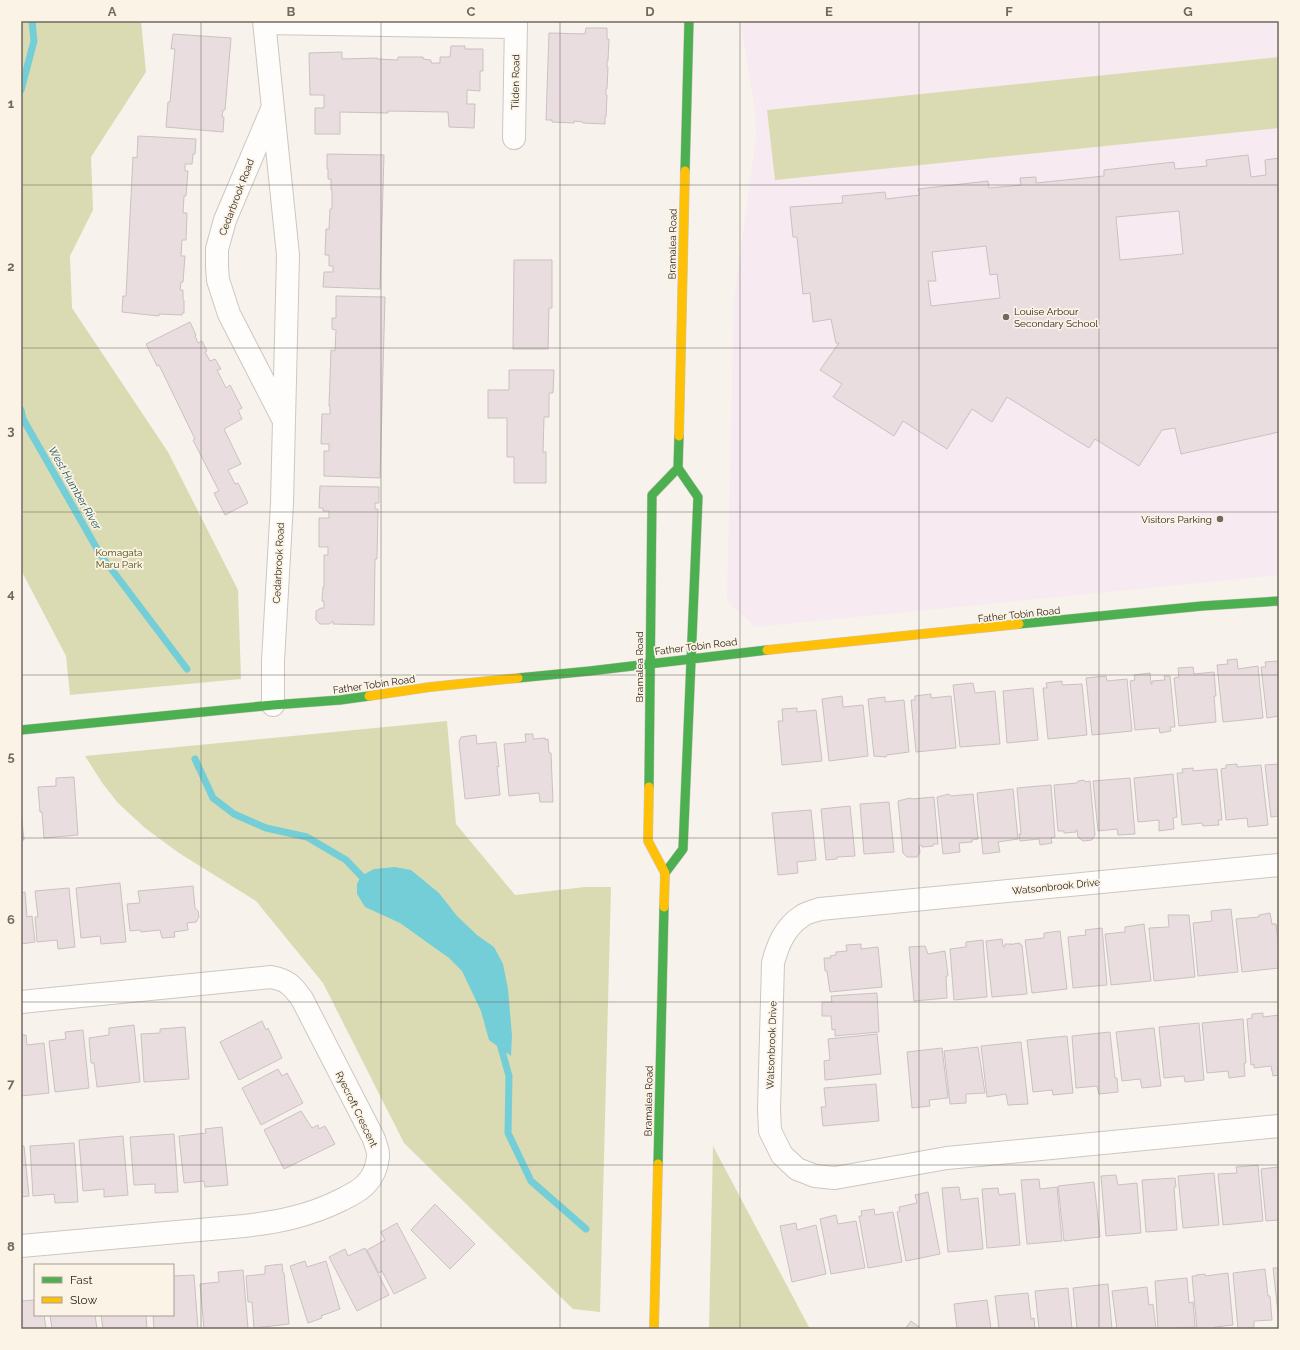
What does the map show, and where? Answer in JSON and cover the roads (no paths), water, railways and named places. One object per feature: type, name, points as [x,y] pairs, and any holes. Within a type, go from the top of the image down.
[{"type":"main road","name":"Bramalea Road","points":[[654,1329],[665,873],[648,841],[652,495],[678,468],[689,21]]},
{"type":"main road","points":[[665,873],[683,849],[698,497],[678,468]]},
{"type":"main road","name":"Father Tobin Road","points":[[21,730],[273,705],[340,700],[430,687],[590,671],[692,658],[886,637],[1202,606],[1279,600]]},
{"type":"street","points":[[264,22],[516,24]]},
{"type":"street","name":"Cedarbrook Road","points":[[264,22],[288,255],[282,503],[273,661],[273,705]]},
{"type":"street","name":"Tilden Road","points":[[514,138],[516,24]]},
{"type":"street","name":"Cedarbrook Road","points":[[273,106],[225,220],[217,249],[217,266],[218,280],[229,314],[284,420]]},
{"type":"street","name":"Watsonbrook Drive","points":[[1279,865],[820,909],[803,915],[784,934],[777,946],[773,963],[769,1109],[770,1131],[782,1155],[797,1169],[815,1176],[835,1178],[947,1158],[1279,1126]]},
{"type":"street","name":"Ryecroft Crescent","points":[[21,1002],[271,977],[283,979],[293,987],[302,999],[374,1139],[378,1155],[376,1169],[367,1184],[349,1196],[326,1208],[304,1215],[275,1222],[244,1226],[21,1246]]},
{"type":"water","points":[[395,867],[411,870],[439,893],[457,916],[477,935],[494,947],[503,964],[508,989],[512,1036],[511,1056],[489,1040],[481,1011],[462,971],[449,958],[400,923],[365,907],[357,894],[357,884],[361,876],[374,869]]},
{"type":"waterway","name":"West Humber River","points":[[21,90],[34,41],[32,21]]},
{"type":"waterway","name":"West Humber River","points":[[21,410],[23,419],[100,554],[187,669]]},
{"type":"waterway","points":[[195,759],[213,798],[234,814],[266,828],[307,837],[346,860],[368,883]]},
{"type":"waterway","points":[[499,1040],[509,1076],[508,1133],[531,1181],[586,1229]]},
{"type":"place","name":"Louise Arbour Secondary School","points":[[1006,317]]},
{"type":"place","name":"Visitors Parking","points":[[1220,519]]},
{"type":"park label","name":"Komagata Maru Park","points":[[119,558]]}]
